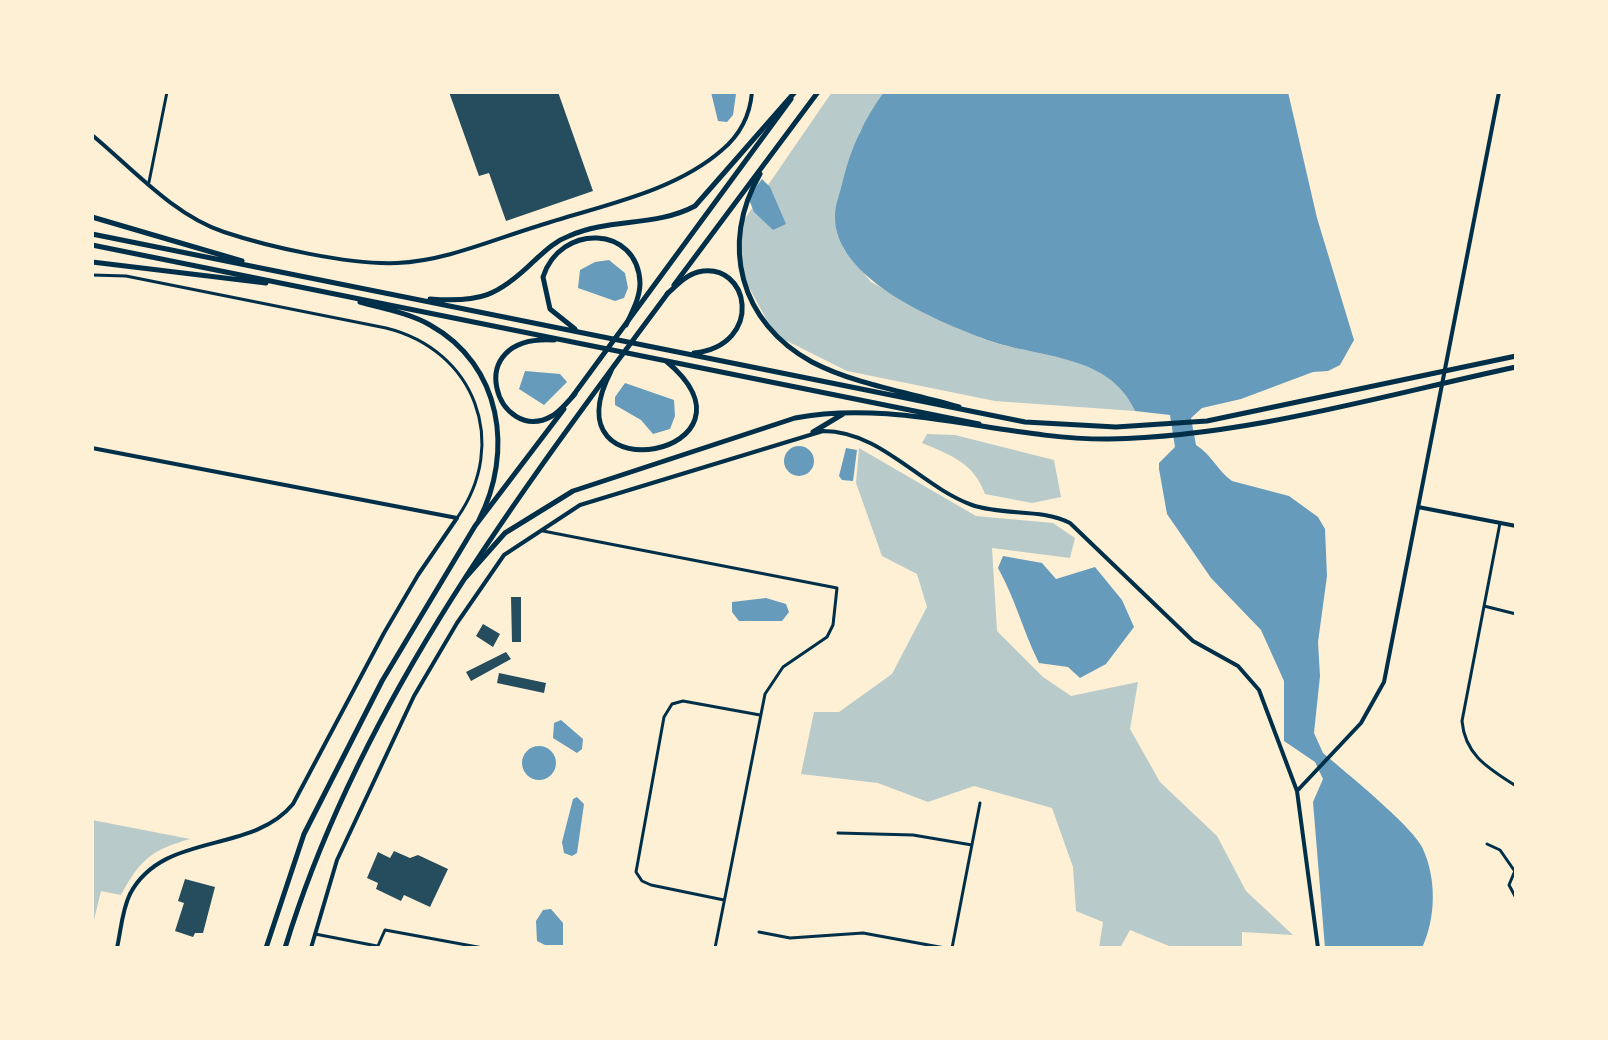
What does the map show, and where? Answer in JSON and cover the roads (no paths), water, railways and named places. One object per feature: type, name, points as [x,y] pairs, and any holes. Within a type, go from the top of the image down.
[{"type":"main road","points":[[266,948],[304,834],[328,785],[413,627],[479,520],[796,92]]},
{"type":"main road","points":[[399,296],[462,301],[485,297],[505,288],[553,245],[572,234],[684,212],[710,191],[796,92]]},
{"type":"main road","points":[[285,948],[316,857],[359,759],[397,689],[466,577],[522,490],[818,92]]},
{"type":"main road","points":[[760,174],[742,212],[737,255],[753,302],[778,336],[799,354],[827,369],[998,418]]},
{"type":"main road","points":[[92,217],[266,269]]},
{"type":"main road","points":[[92,234],[998,418],[1082,426],[1158,426],[1207,421],[1516,356]]},
{"type":"main road","points":[[582,332],[550,309],[543,277],[560,249],[585,238],[603,239],[618,245],[636,266],[639,293],[626,325]]},
{"type":"main road","points":[[92,245],[1039,435]]},
{"type":"main road","points":[[92,262],[157,267],[314,289]]},
{"type":"main road","points":[[667,294],[691,275],[712,272],[731,282],[742,302],[741,325],[728,342],[710,350],[681,353]]},
{"type":"main road","points":[[328,292],[418,319],[455,343],[474,365],[493,401],[500,445],[493,490],[479,520]]},
{"type":"main road","points":[[575,394],[555,415],[526,420],[512,413],[502,402],[495,380],[503,356],[522,342],[576,342]]},
{"type":"main road","points":[[611,371],[599,403],[604,427],[614,441],[628,450],[656,452],[671,446],[684,434],[694,410],[691,386],[665,361]]},
{"type":"main road","points":[[466,577],[505,533],[546,506],[583,487],[779,422],[847,412],[1039,435],[1106,439],[1160,437],[1208,431],[1516,367]]},
{"type":"main road","points":[[813,432],[847,412]]},
{"type":"street","points":[[149,182],[167,92]]},
{"type":"street","points":[[92,135],[186,214],[226,233],[345,259],[382,263],[416,261],[456,252],[674,180],[714,156],[732,141],[746,118],[752,92]]},
{"type":"street","points":[[1297,791],[1361,723],[1384,682],[1499,92]]},
{"type":"street","points":[[92,275],[126,276],[383,327],[427,344],[446,359],[466,386],[483,436],[479,479],[388,626],[293,804],[260,831],[173,856],[153,867],[137,883],[126,904],[117,948]]},
{"type":"street","points":[[311,948],[326,890],[350,829],[414,696],[494,566],[515,546],[539,530],[596,499],[813,432],[845,432],[874,445],[947,493],[972,505],[997,511],[1055,516],[1077,528],[1193,641],[1238,666],[1254,682],[1297,791],[1318,948]]},
{"type":"street","points":[[92,448],[457,518]]},
{"type":"street","points":[[1418,507],[1516,526]]},
{"type":"street","points":[[1500,523],[1463,730],[1479,760],[1516,786]]},
{"type":"street","points":[[539,530],[832,586],[839,594],[833,625],[822,642],[791,660],[776,675],[765,694],[715,948]]},
{"type":"street","points":[[1484,606],[1516,614]]},
{"type":"street","points":[[724,900],[651,885],[638,877],[635,866],[664,717],[672,704],[683,701],[760,715]]},
{"type":"street","points":[[952,948],[980,803]]},
{"type":"street","points":[[838,833],[913,835],[972,845]]},
{"type":"street","points":[[1487,844],[1500,850],[1515,872],[1509,885],[1516,898]]},
{"type":"street","points":[[315,934],[377,947],[385,930],[483,948]]},
{"type":"street","points":[[759,932],[790,938],[863,933],[945,948]]},
{"type":"water","points":[[711,92],[736,94],[733,115],[727,122],[718,121]]},
{"type":"water","points":[[884,92],[1288,92],[1317,218],[1354,340],[1340,365],[1328,371],[1313,372],[1241,399],[1202,408],[1191,418],[1196,445],[1227,477],[1289,496],[1318,517],[1325,529],[1327,576],[1318,642],[1320,676],[1314,733],[1323,753],[1391,812],[1422,847],[1430,872],[1433,898],[1430,924],[1422,948],[1325,948],[1313,802],[1323,779],[1315,762],[1284,741],[1284,681],[1261,630],[1211,578],[1167,514],[1159,463],[1175,447],[1170,415],[1135,411],[1123,391],[1107,377],[1088,367],[1002,345],[938,320],[890,293],[851,259],[839,238],[836,207],[854,145]]},
{"type":"water","points":[[762,179],[770,187],[786,224],[773,230],[754,212],[748,197]]},
{"type":"water","points":[[609,260],[625,273],[628,288],[624,298],[615,301],[578,288],[580,270],[595,262]]},
{"type":"water","points":[[525,371],[560,374],[567,382],[544,405],[519,389]]},
{"type":"water","points":[[625,383],[674,400],[675,416],[670,429],[653,434],[641,420],[615,405],[615,397]]},
{"type":"water","points":[[799,446],[810,450],[814,461],[810,472],[799,476],[788,472],[784,461],[788,450]]},
{"type":"water","points":[[846,448],[857,450],[853,481],[842,480],[839,476]]},
{"type":"water","points":[[1003,556],[1042,563],[1056,579],[1095,567],[1122,600],[1134,627],[1106,664],[1080,678],[1068,667],[1039,663],[998,568]]},
{"type":"water","points":[[766,598],[786,604],[789,612],[782,621],[739,621],[732,612],[732,602]]},
{"type":"water","points":[[561,720],[583,739],[582,749],[577,753],[553,738],[554,723]]},
{"type":"water","points":[[539,746],[551,751],[556,763],[551,775],[539,780],[527,775],[522,763],[527,751]]},
{"type":"water","points":[[577,797],[584,804],[577,853],[572,856],[564,853],[562,842],[573,799]]},
{"type":"water","points":[[551,909],[563,923],[563,945],[545,945],[537,941],[536,921],[543,910]]}]
